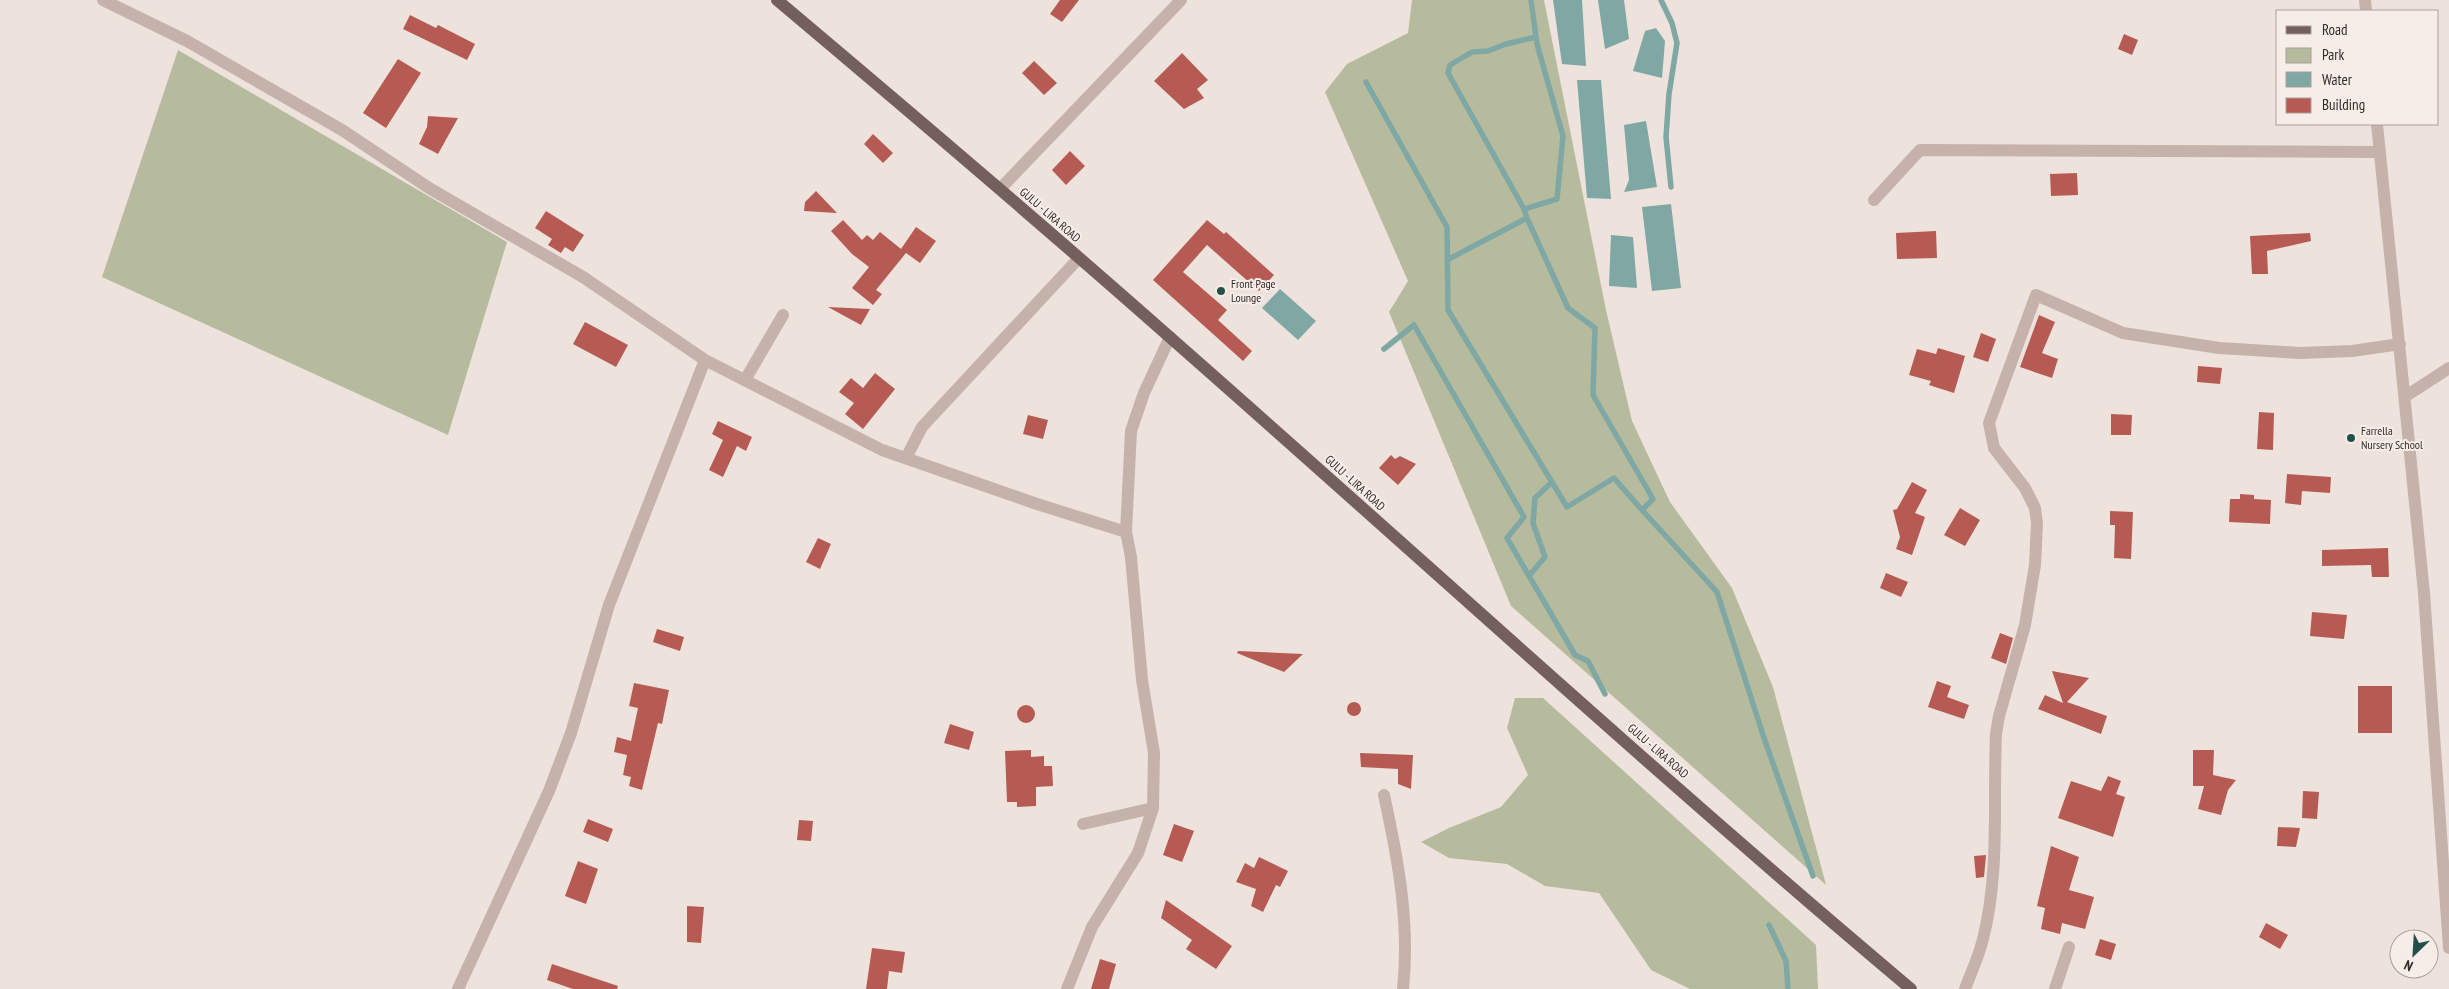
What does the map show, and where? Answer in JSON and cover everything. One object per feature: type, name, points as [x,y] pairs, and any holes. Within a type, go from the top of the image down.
[{"type":"main road","name":"GULU - LIRA ROAD","points":[[777,0],[1000,189],[1170,337],[1591,712],[1822,914],[1911,989]]},
{"type":"street","points":[[103,0],[186,41],[342,130],[429,188],[583,277],[705,360],[882,450],[1034,503],[1126,532]]},
{"type":"street","points":[[1000,189],[1181,0]]},
{"type":"street","points":[[2377,125],[2406,396],[2443,804],[2449,948]]},
{"type":"street","points":[[1874,200],[1920,150],[2379,152]]},
{"type":"street","points":[[906,458],[922,427],[1079,258]]},
{"type":"street","points":[[1965,989],[1978,955],[1988,918],[1994,872],[1996,734],[1999,716],[2025,625],[2034,565],[2037,523],[2035,508],[2025,488],[1994,448],[1989,424],[2036,295],[2122,333],[2219,348],[2300,353],[2352,350],[2400,344]]},
{"type":"street","points":[[744,380],[783,315]]},
{"type":"street","points":[[1067,989],[1092,927],[1138,853],[1153,808],[1154,753],[1142,680],[1131,557],[1126,532],[1130,431],[1144,393],[1170,337]]},
{"type":"street","points":[[458,989],[550,791],[571,733],[609,605],[705,360]]},
{"type":"street","points":[[2406,396],[2449,368]]},
{"type":"street","points":[[1384,794],[1398,858],[1404,910],[1404,989]]},
{"type":"street","points":[[1083,824],[1153,808]]},
{"type":"street","points":[[2055,989],[2069,947]]},
{"type":"green space","points":[[1412,0],[1544,0],[1606,310],[1632,421],[1670,502],[1732,588],[1773,687],[1826,885],[1511,606],[1389,312],[1408,281],[1325,92],[1347,64],[1408,33]]},
{"type":"green space","points":[[178,50],[507,242],[448,435],[102,277]]},
{"type":"green space","points":[[1515,698],[1543,698],[1816,945],[1818,989],[1690,989],[1651,970],[1599,893],[1545,886],[1507,864],[1449,858],[1421,842],[1449,828],[1501,807],[1528,775],[1507,728]]},
{"type":"water","points":[[1553,0],[1582,0],[1586,66],[1562,64]]},
{"type":"water","points":[[1598,0],[1624,0],[1629,39],[1605,49]]},
{"type":"water","points":[[1656,28],[1665,41],[1662,78],[1633,71],[1645,31]]},
{"type":"water","points":[[1577,80],[1601,80],[1611,199],[1587,198]]},
{"type":"water","points":[[1646,121],[1657,187],[1624,192],[1629,180],[1624,125]]},
{"type":"water","points":[[1671,204],[1681,288],[1652,291],[1642,207]]},
{"type":"water","points":[[1611,235],[1633,237],[1637,288],[1609,286]]},
{"type":"water","points":[[1280,289],[1316,321],[1298,340],[1262,308]]},
{"type":"building","points":[[1060,0],[1079,0],[1062,22],[1050,14]]},
{"type":"building","points":[[410,15],[436,28],[438,25],[475,44],[467,60],[403,29]]},
{"type":"building","points":[[2124,34],[2138,40],[2132,55],[2118,49]]},
{"type":"building","points":[[1182,53],[1208,80],[1197,89],[1204,98],[1184,109],[1154,81]]},
{"type":"building","points":[[398,59],[421,73],[386,128],[363,113]]},
{"type":"building","points":[[1034,61],[1057,83],[1044,95],[1022,73]]},
{"type":"building","points":[[428,116],[458,118],[438,154],[419,144],[427,127]]},
{"type":"building","points":[[873,134],[893,153],[883,163],[864,144]]},
{"type":"building","points":[[1070,151],[1085,166],[1066,185],[1052,170]]},
{"type":"building","points":[[2077,173],[2078,195],[2051,196],[2050,174]]},
{"type":"building","points":[[816,191],[837,213],[804,211],[805,202]]},
{"type":"building","points":[[546,211],[584,235],[573,252],[565,247],[561,253],[548,245],[552,239],[535,228]]},
{"type":"building","points":[[843,220],[862,240],[867,235],[873,240],[880,232],[901,249],[916,227],[936,241],[920,263],[906,253],[876,290],[882,294],[873,305],[852,288],[869,267],[852,254],[831,231]]},
{"type":"building","points":[[1207,220],[1224,234],[1226,232],[1274,275],[1259,291],[1207,245],[1183,272],[1227,310],[1218,320],[1252,351],[1243,361],[1153,280]]},
{"type":"building","points":[[1936,231],[1937,258],[1897,259],[1896,233]]},
{"type":"building","points":[[2310,233],[2311,241],[2267,251],[2268,274],[2252,274],[2250,236]]},
{"type":"building","points":[[828,307],[870,309],[861,325]]},
{"type":"building","points":[[2039,315],[2055,322],[2042,353],[2058,359],[2052,378],[2020,367]]},
{"type":"building","points":[[585,322],[628,345],[616,367],[573,344]]},
{"type":"building","points":[[1981,333],[1996,339],[1988,362],[1973,357]]},
{"type":"building","points":[[1938,348],[1965,356],[1954,393],[1929,385],[1931,381],[1909,375],[1917,349],[1936,354]]},
{"type":"building","points":[[2198,366],[2222,368],[2220,384],[2197,382]]},
{"type":"building","points":[[875,373],[895,389],[863,429],[845,414],[854,403],[839,392],[851,378],[863,388]]},
{"type":"building","points":[[2259,412],[2274,413],[2273,450],[2257,449]]},
{"type":"building","points":[[2111,414],[2132,415],[2131,435],[2111,435]]},
{"type":"building","points":[[1028,415],[1048,420],[1043,439],[1023,434]]},
{"type":"building","points":[[718,421],[752,437],[746,451],[737,446],[723,477],[709,470],[723,440],[712,434]]},
{"type":"building","points":[[1391,455],[1395,459],[1400,456],[1416,464],[1398,485],[1379,468]]},
{"type":"building","points":[[2287,474],[2331,477],[2330,493],[2302,491],[2301,505],[2285,503]]},
{"type":"building","points":[[1912,482],[1927,490],[1915,513],[1925,517],[1912,555],[1896,549],[1900,537],[1893,510],[1897,509]]},
{"type":"building","points":[[2240,494],[2254,495],[2254,499],[2271,500],[2270,524],[2229,522],[2230,499],[2240,499]]},
{"type":"building","points":[[1960,508],[1980,520],[1965,546],[1944,535]]},
{"type":"building","points":[[2110,511],[2133,512],[2131,559],[2114,558],[2115,525],[2110,525]]},
{"type":"building","points":[[818,538],[831,544],[820,569],[806,562]]},
{"type":"building","points":[[2388,548],[2389,577],[2372,577],[2371,565],[2322,566],[2322,550]]},
{"type":"building","points":[[1886,573],[1908,582],[1901,597],[1880,588]]},
{"type":"building","points":[[2312,612],[2347,615],[2344,639],[2310,636]]},
{"type":"building","points":[[657,629],[684,637],[680,651],[653,642]]},
{"type":"building","points":[[2000,633],[2013,638],[2006,664],[1991,658]]},
{"type":"building","points":[[1238,651],[1303,654],[1284,672],[1237,653]]},
{"type":"building","points":[[2052,671],[2089,678],[2067,702],[2107,716],[2101,734],[2038,709],[2045,695],[2063,703]]},
{"type":"building","points":[[1937,681],[1951,686],[1947,697],[1969,705],[1964,719],[1928,707]]},
{"type":"building","points":[[634,683],[669,690],[662,724],[658,723],[642,790],[629,786],[631,777],[623,775],[627,755],[614,752],[617,737],[631,741],[638,708],[629,706]]},
{"type":"building","points":[[2358,686],[2392,686],[2392,733],[2358,733]]},
{"type":"building","points":[[1351,702],[1357,702],[1361,709],[1357,716],[1351,716],[1347,712],[1347,706]]},
{"type":"building","points":[[1026,705],[1032,708],[1035,714],[1032,720],[1026,723],[1020,720],[1017,714],[1020,708]]},
{"type":"building","points":[[950,724],[974,732],[969,750],[944,743]]},
{"type":"building","points":[[1031,750],[1031,757],[1044,756],[1044,766],[1052,766],[1053,786],[1036,787],[1036,806],[1017,807],[1017,802],[1007,802],[1005,751]]},
{"type":"building","points":[[2193,750],[2214,750],[2213,775],[2236,780],[2228,790],[2221,815],[2198,809],[2204,786],[2193,786]]},
{"type":"building","points":[[1360,753],[1413,755],[1411,789],[1398,784],[1398,769],[1361,767]]},
{"type":"building","points":[[2108,776],[2121,781],[2116,794],[2125,797],[2113,837],[2058,818],[2071,781],[2101,791]]},
{"type":"building","points":[[2303,791],[2319,792],[2317,819],[2302,818]]},
{"type":"building","points":[[588,819],[613,829],[608,842],[583,832]]},
{"type":"building","points":[[799,820],[813,821],[811,841],[797,840]]},
{"type":"building","points":[[1174,824],[1194,831],[1182,862],[1163,855]]},
{"type":"building","points":[[2278,827],[2300,828],[2296,847],[2277,846]]},
{"type":"building","points":[[2051,846],[2079,857],[2069,890],[2094,897],[2085,929],[2062,923],[2060,934],[2041,929],[2045,908],[2037,906]]},
{"type":"building","points":[[1986,855],[1984,877],[1976,878],[1974,856]]},
{"type":"building","points":[[1259,857],[1288,871],[1280,887],[1276,885],[1263,912],[1251,906],[1256,889],[1236,882],[1245,863],[1254,868]]},
{"type":"building","points":[[578,861],[598,869],[586,904],[565,896]]},
{"type":"building","points":[[1166,900],[1232,946],[1216,969],[1186,949],[1192,940],[1161,918]]},
{"type":"building","points":[[687,906],[704,907],[701,943],[687,942]]},
{"type":"building","points":[[2266,923],[2288,935],[2280,949],[2259,937]]},
{"type":"building","points":[[2100,939],[2116,944],[2111,960],[2095,955]]},
{"type":"building","points":[[872,948],[905,952],[902,973],[889,971],[887,989],[866,989]]},
{"type":"building","points":[[1100,959],[1116,964],[1109,989],[1091,989]]},
{"type":"building","points":[[552,964],[618,986],[617,989],[573,989],[547,980]]},
{"type":"waterway","points":[[1531,0],[1537,44],[1563,136],[1557,199],[1524,209],[1568,308],[1595,328],[1593,395],[1653,499],[1642,510],[1717,592],[1765,741],[1813,876]]},
{"type":"waterway","points":[[1661,0],[1672,23],[1677,43],[1669,94],[1666,137],[1671,187]]},
{"type":"waterway","points":[[1524,209],[1448,73],[1450,65],[1472,52],[1488,51],[1506,44],[1536,37]]},
{"type":"waterway","points":[[1366,82],[1447,227],[1448,310],[1567,507],[1614,478],[1642,510]]},
{"type":"waterway","points":[[1447,260],[1527,218]]},
{"type":"waterway","points":[[1384,349],[1414,325],[1524,517],[1507,538],[1575,655],[1588,661],[1605,694]]},
{"type":"waterway","points":[[1529,576],[1545,557],[1533,523],[1535,498],[1552,482]]},
{"type":"waterway","points":[[1769,925],[1786,961],[1788,989]]},
{"type":"place","name":"Front Page Lounge","points":[[1221,291]]},
{"type":"place","name":"Farrella Nursery School","points":[[2351,438]]}]
